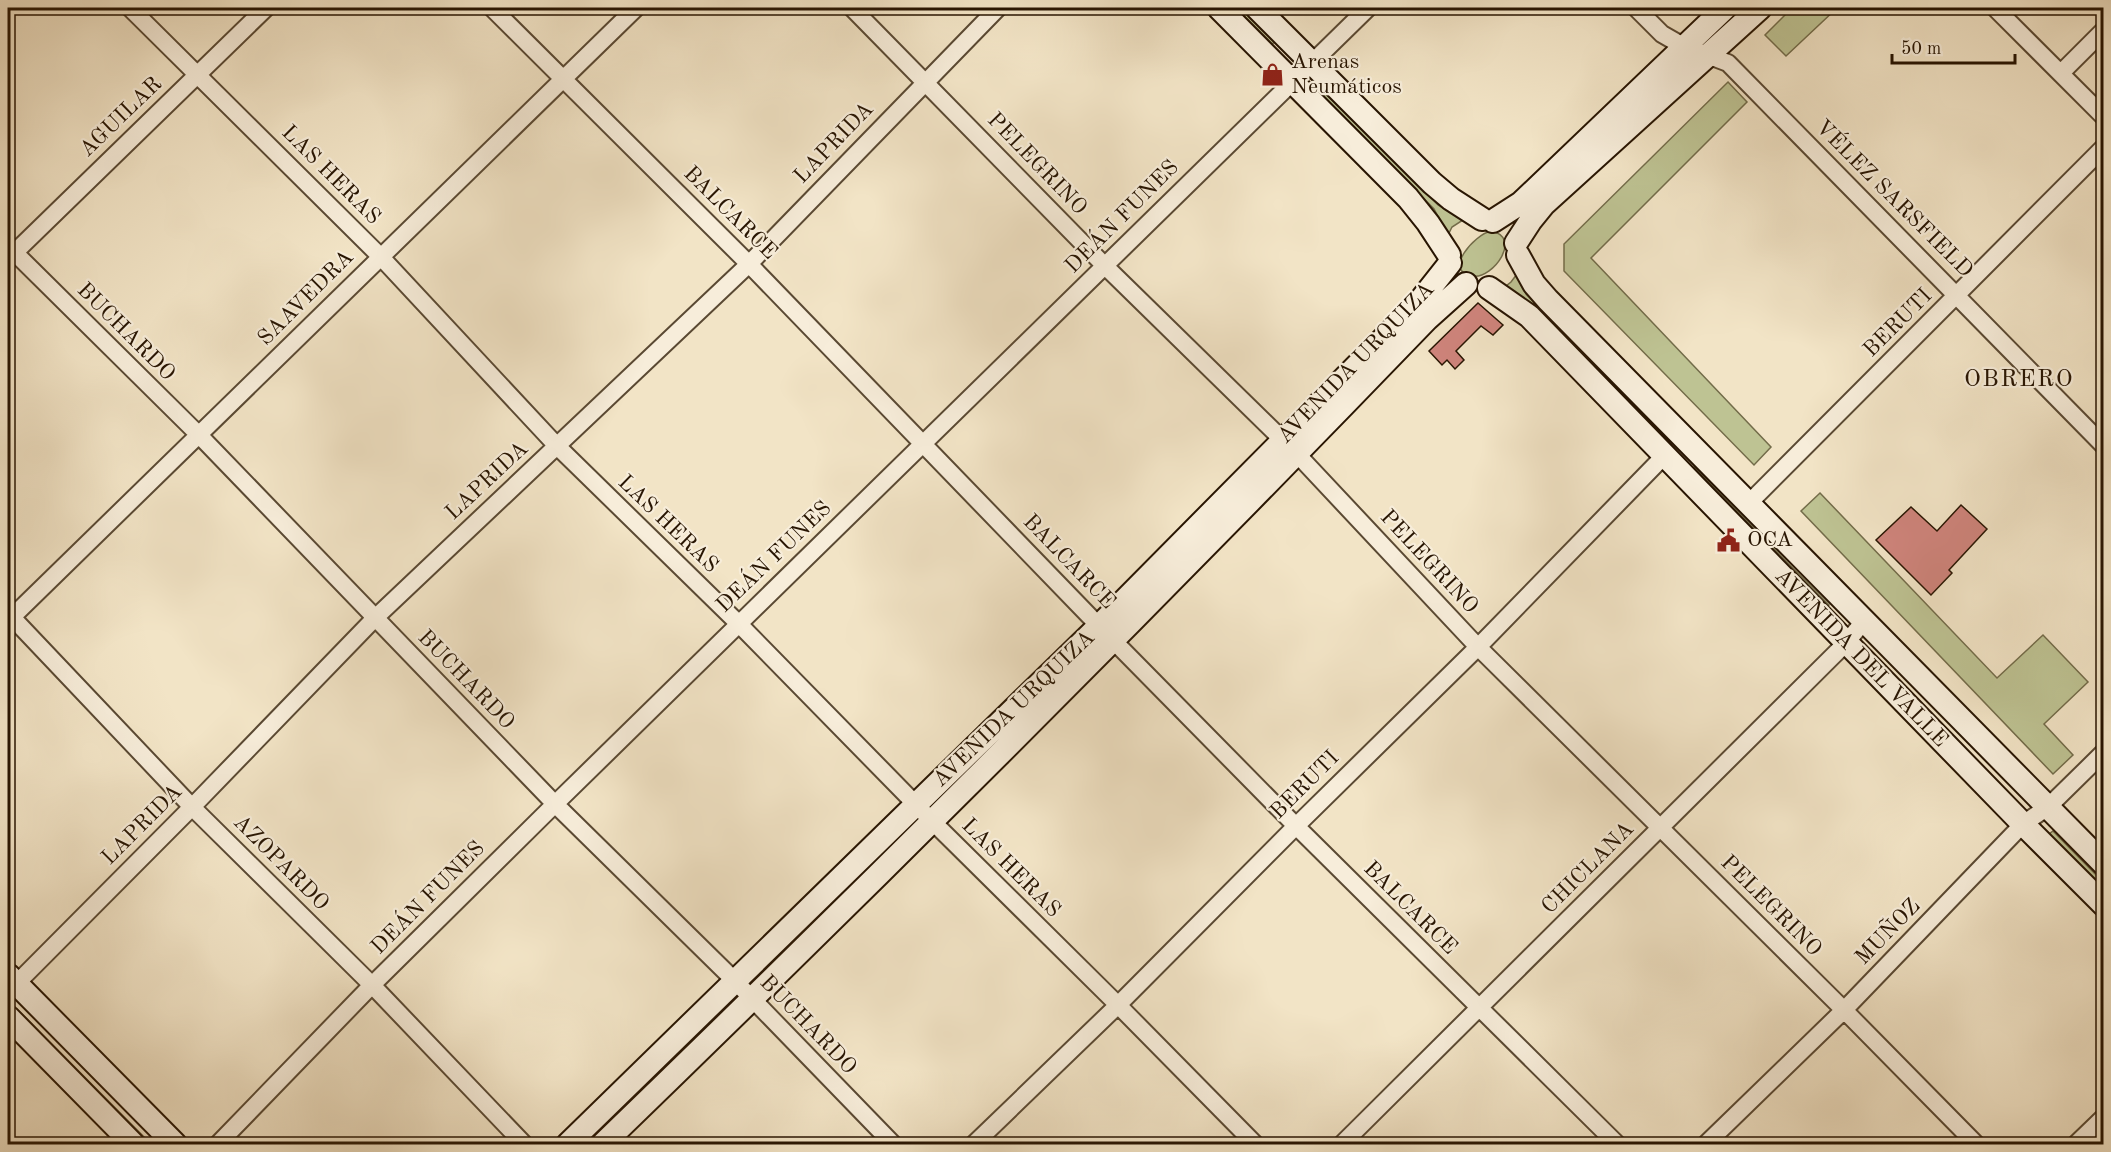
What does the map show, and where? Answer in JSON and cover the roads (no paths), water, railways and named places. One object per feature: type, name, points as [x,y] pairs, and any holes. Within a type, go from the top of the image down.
[{"type":"main road","points":[[1219,8],[1408,198],[1428,223],[1465,237],[1503,225],[1511,233],[1517,249]]},
{"type":"main road","points":[[1257,8],[1432,183],[1451,199],[1465,237],[1457,277],[1477,288],[1489,288],[1500,284],[1510,276],[1516,266],[1517,249],[1531,220],[1544,204],[1760,8]]},
{"type":"main road","name":"AVENIDA URQUIZA","points":[[568,1144],[916,803],[1107,634],[1289,447],[1416,306],[1465,237],[1521,203],[1725,8]]},
{"type":"main road","name":"AVENIDA DEL VALLE","points":[[1517,249],[1534,284],[1548,300],[2103,864]]},
{"type":"main road","points":[[1289,447],[1466,284]]},
{"type":"main road","name":"AVENIDA DEL VALLE","points":[[1489,288],[1529,316],[2103,905]]},
{"type":"main road","points":[[603,1144],[932,821],[1107,634]]},
{"type":"main road","points":[[10,983],[175,1144]]},
{"type":"main road","points":[[8,1017],[133,1144]]},
{"type":"street","name":"LAS HERAS","points":[[130,8],[380,256],[556,446],[739,624],[932,821],[1256,1144]]},
{"type":"street","name":"AGUILAR","points":[[10,252],[266,8]]},
{"type":"street","name":"BALCARCE","points":[[492,8],[749,264],[1296,826],[1617,1144]]},
{"type":"street","name":"SAAVEDRA","points":[[9,617],[199,435],[636,8]]},
{"type":"street","name":"PELEGRINO","points":[[852,8],[1105,266],[1289,447],[1478,647],[1976,1144]]},
{"type":"street","name":"LAPRIDA","points":[[10,983],[192,807],[375,618],[749,264],[998,8]]},
{"type":"street","name":"DEÁN FUNES","points":[[218,1144],[372,985],[555,804],[1368,8]]},
{"type":"street","name":"VÉLEZ SARSFIELD","points":[[1636,8],[1662,34],[1683,46],[1728,63],[2103,446]]},
{"type":"street","points":[[1995,8],[2103,117]]},
{"type":"street","points":[[2061,73],[2103,30]]},
{"type":"street","name":"BERUTI","points":[[1749,503],[2103,147]]},
{"type":"street","name":"BUCHARDO","points":[[10,252],[199,435],[555,804],[735,981],[893,1144]]},
{"type":"street","name":"BERUTI","points":[[974,1144],[1119,1005],[1478,647],[1664,456]]},
{"type":"street","name":"AZOPARDO","points":[[9,617],[192,807],[372,985],[524,1144]]},
{"type":"street","name":"CHICLANA","points":[[1342,1144],[1846,643],[1864,621]]},
{"type":"street","name":"MUÑOZ","points":[[1706,1144],[1844,1010],[2023,824],[2048,807],[2103,752]]},
{"type":"street","points":[[2076,1144],[2103,1117]]},
{"type":"place","name":"Arenas Neumáticos","points":[[1273,75]]},
{"type":"place","name":"OCA","points":[[1729,540]]},
{"type":"district","name":"OBRERO","points":[[2019,380]]}]
